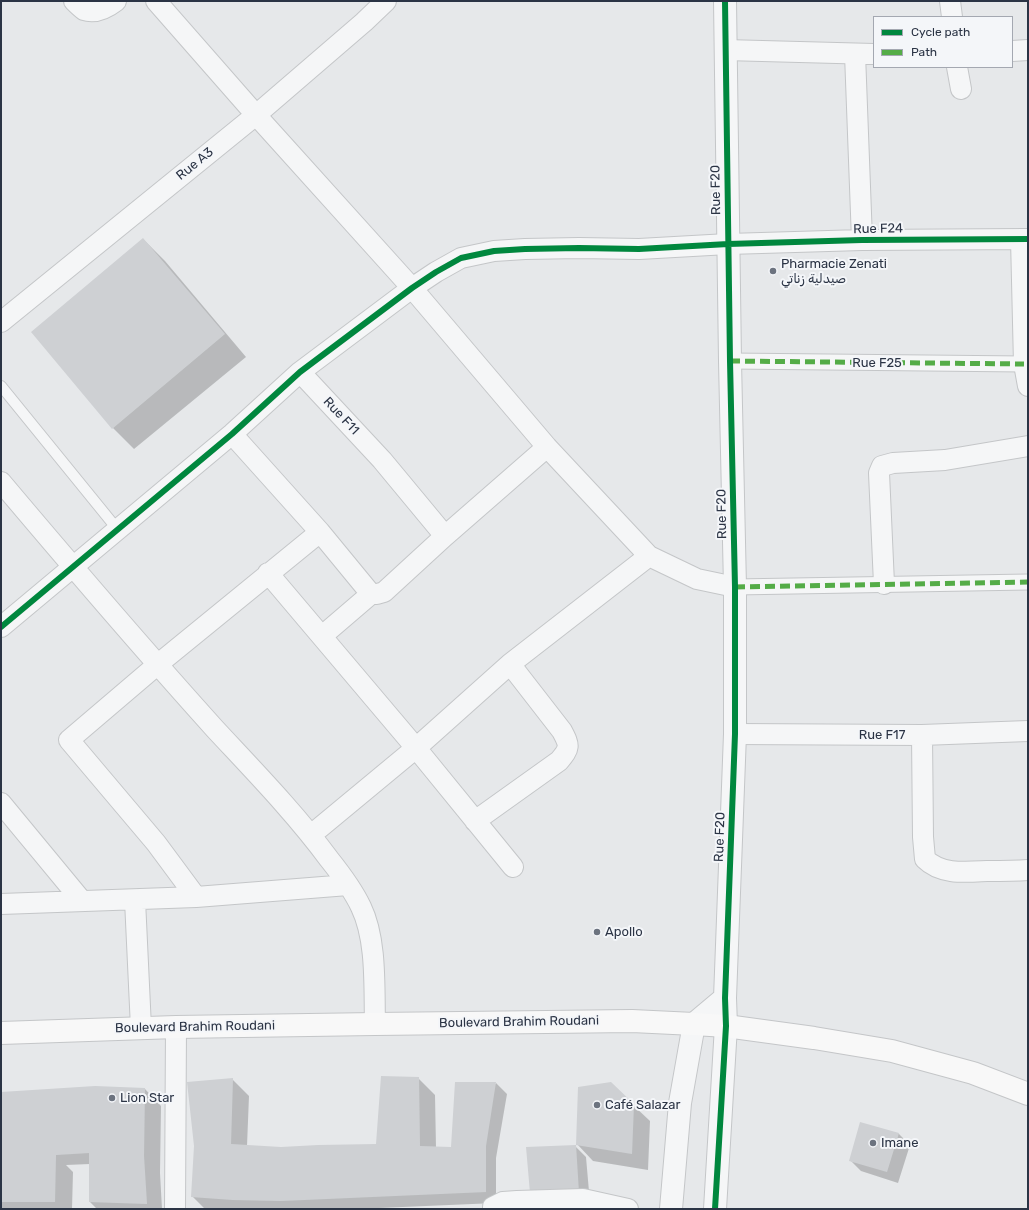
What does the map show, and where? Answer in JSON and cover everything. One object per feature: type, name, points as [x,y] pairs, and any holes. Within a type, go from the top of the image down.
[{"type":"main road","name":"Boulevard Brahim Roudani","points":[[1,1033],[176,1027],[375,1024],[632,1021],[694,1024],[726,1026],[814,1038],[892,1051],[973,1073],[1028,1094]]},
{"type":"street","points":[[74,1],[83,10],[94,11],[104,9],[116,1]]},
{"type":"street","points":[[156,1],[256,115],[412,288],[547,447],[649,556],[697,579],[735,587],[1028,582]]},
{"type":"street","name":"Rue A3","points":[[1,322],[256,115],[364,22],[386,1]]},
{"type":"street","name":"Rue F20","points":[[715,1209],[726,1026],[725,998],[735,734],[735,587],[725,1]]},
{"type":"street","points":[[950,1],[952,16]]},
{"type":"street","points":[[725,50],[865,54],[862,240]]},
{"type":"street","points":[[1013,51],[1028,50]]},
{"type":"street","points":[[957,68],[961,89]]},
{"type":"street","points":[[1025,239],[1024,364],[1028,386]]},
{"type":"street","name":"Rue F24","points":[[1,627],[232,434],[300,372],[412,288],[461,258],[494,251],[579,248],[639,249],[728,244],[862,240],[1025,239]]},
{"type":"street","name":"Rue F25","points":[[730,361],[1024,364]]},
{"type":"street","name":"Rue F11","points":[[300,372],[382,460],[445,536]]},
{"type":"street","points":[[232,434],[320,532],[371,594]]},
{"type":"street","points":[[884,584],[879,473],[882,466],[893,463],[945,460],[1028,446]]},
{"type":"street","points":[[322,636],[371,594],[377,594],[388,589],[445,536],[547,447]]},
{"type":"street","points":[[1,482],[157,665],[311,835],[348,885],[362,908],[370,934],[373,959],[375,1024]]},
{"type":"street","points":[[196,897],[156,843],[69,740],[268,573],[320,532]]},
{"type":"street","points":[[311,835],[416,748],[510,664],[649,556]]},
{"type":"street","points":[[268,573],[416,748],[513,867]]},
{"type":"street","points":[[475,821],[559,761],[566,752],[568,743],[562,731],[510,664]]},
{"type":"street","name":"Rue F17","points":[[735,734],[922,735],[1028,731]]},
{"type":"street","points":[[922,735],[923,837],[925,859],[938,868],[949,871],[1028,870]]},
{"type":"street","points":[[1,803],[82,901]]},
{"type":"street","points":[[1,904],[196,897],[348,885]]},
{"type":"street","points":[[135,900],[140,1028]]},
{"type":"street","points":[[671,1209],[680,1103],[694,1024],[725,998]]},
{"type":"street","points":[[175,1209],[176,1027]]},
{"type":"street","points":[[493,1209],[493,1207],[503,1202],[583,1199],[628,1209]]},
{"type":"lane","points":[[1,386],[118,530]]},
{"type":"building","points":[[143,238],[225,334],[112,429],[31,332]]},
{"type":"building","points":[[381,1076],[419,1077],[420,1146],[451,1147],[455,1082],[496,1082],[486,1146],[486,1192],[281,1201],[191,1197],[194,1146],[187,1082],[233,1078],[231,1144],[281,1147],[376,1144]]},
{"type":"building","points":[[611,1082],[634,1104],[632,1154],[576,1145],[578,1087]]},
{"type":"building","points":[[95,1086],[145,1088],[144,1156],[147,1204],[89,1202],[89,1153],[56,1155],[55,1202],[1,1202],[1,1092]]},
{"type":"building","points":[[860,1122],[899,1133],[887,1172],[849,1161]]},
{"type":"building","points":[[576,1145],[579,1193],[530,1193],[526,1147]]},
{"type":"marked path","points":[[730,361],[1024,364]]},
{"type":"marked path","points":[[735,587],[1028,582]]},
{"type":"cycle path","points":[[715,1209],[726,1026],[725,998],[735,734],[735,587],[725,1]]},
{"type":"cycle path","points":[[1,627],[232,434],[300,372],[412,288],[461,258],[494,251],[525,249],[639,249],[728,244],[862,240],[1028,239]]},
{"type":"place","name":"Pharmacie Zenati صيدلية زناتي","points":[[773,271]]},
{"type":"place","name":"Apollo","points":[[597,932]]},
{"type":"place","name":"Lion Star","points":[[112,1098]]},
{"type":"place","name":"Café Salazar","points":[[597,1105]]},
{"type":"place","name":"Imane","points":[[873,1143]]}]
